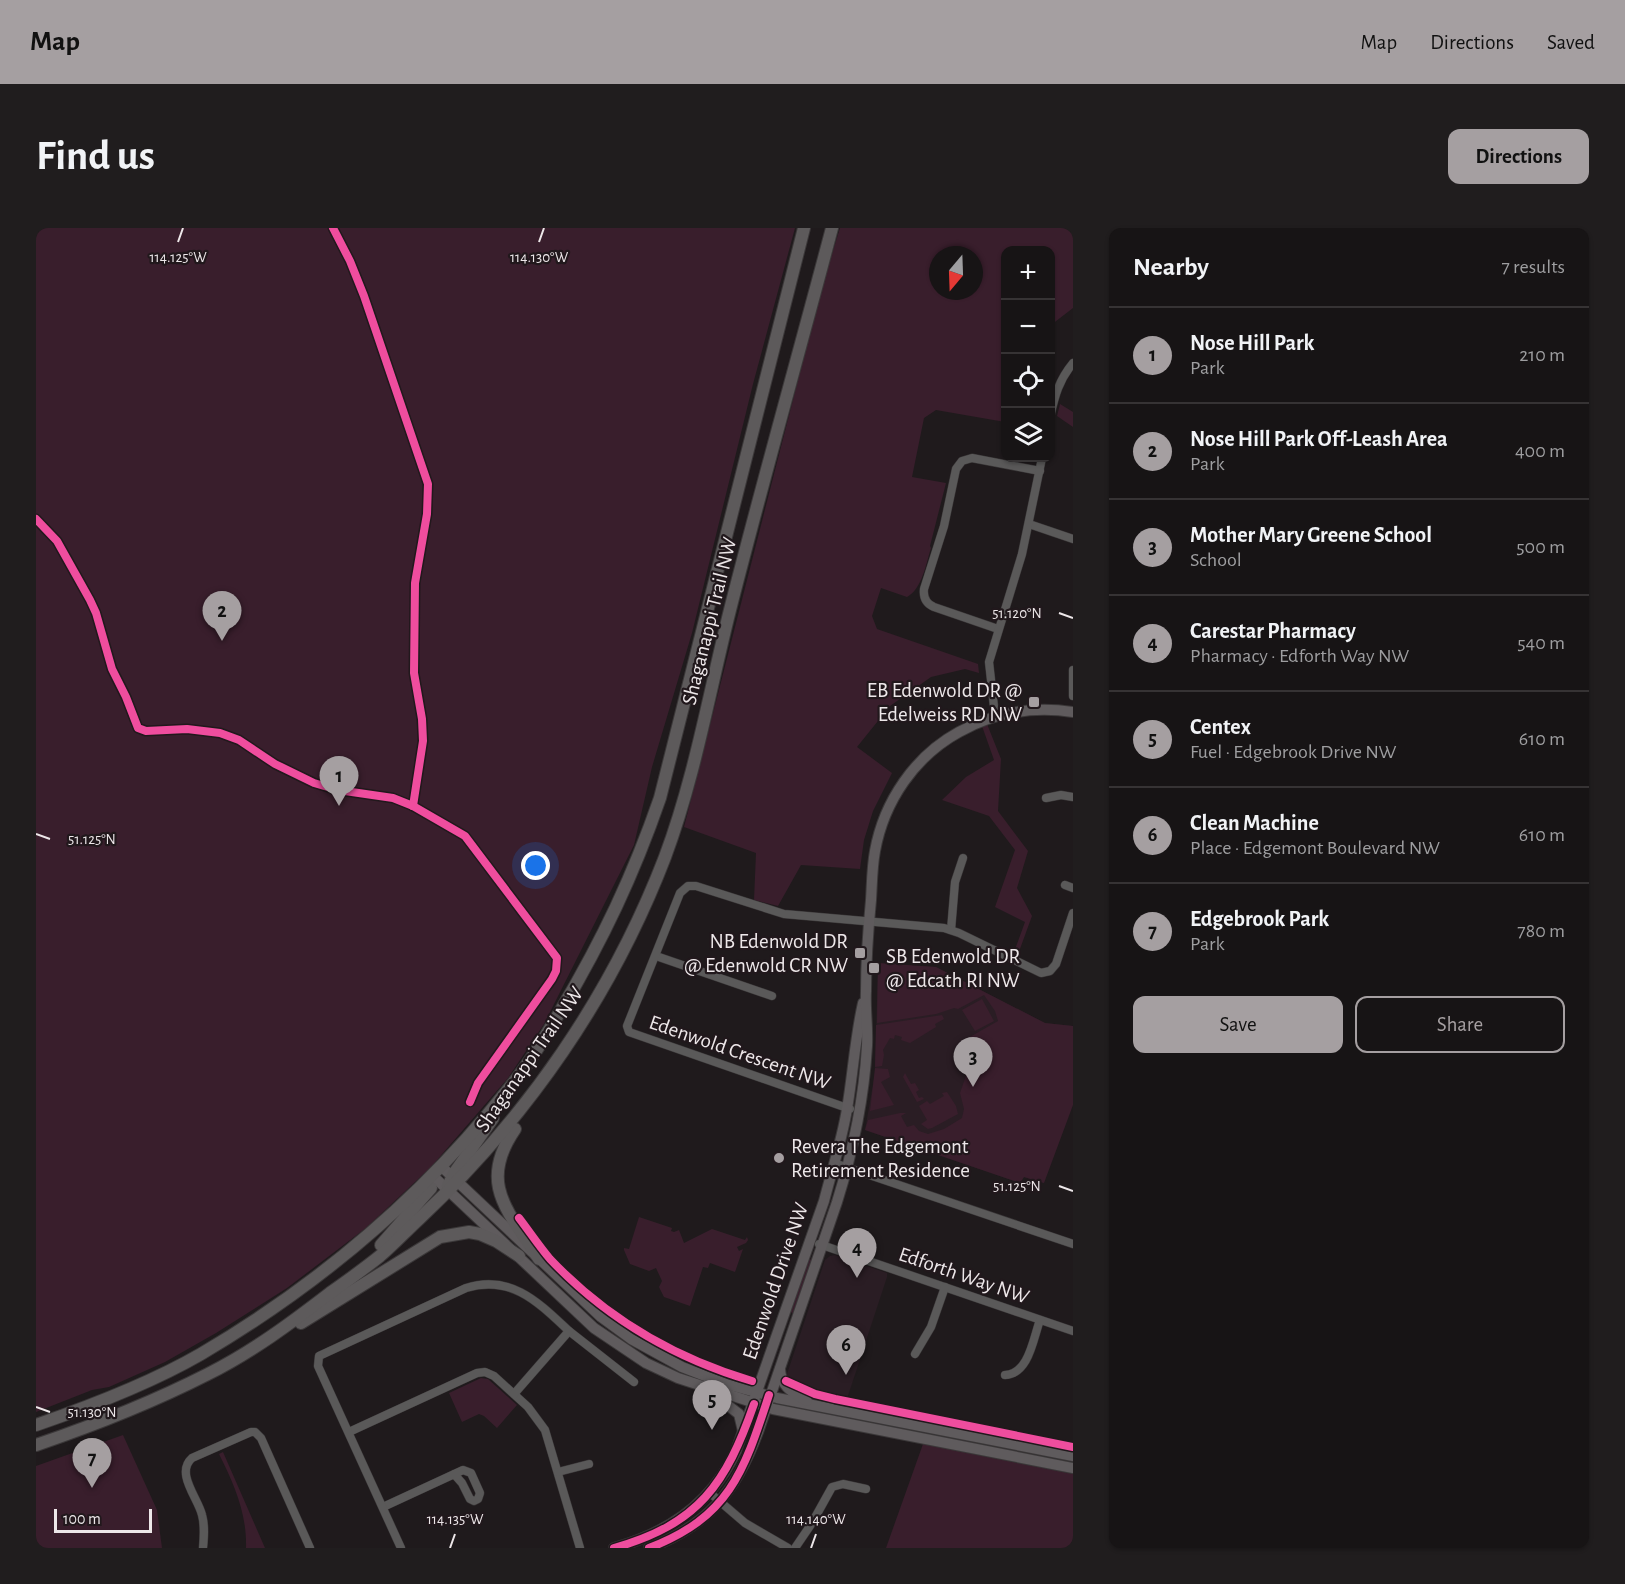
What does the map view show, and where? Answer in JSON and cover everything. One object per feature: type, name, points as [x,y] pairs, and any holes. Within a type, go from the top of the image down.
[{"type":"main road","name":"Shaganappi Trail NW","points":[[36,1425],[150,1380],[200,1355],[306,1287],[371,1234],[438,1174],[511,1086],[543,1039],[605,934],[641,852],[660,798],[804,228]]},
{"type":"main road","name":"Shaganappi Trail NW","points":[[36,1445],[98,1423],[200,1378],[281,1331],[382,1254],[449,1191],[455,1179],[493,1144],[548,1073],[598,998],[632,933],[664,859],[684,803],[731,605],[831,228]]},
{"type":"main road","points":[[540,1259],[504,1201],[498,1188],[496,1172],[499,1156],[547,1081],[548,1073]]},
{"type":"main road","points":[[455,1179],[506,1100],[511,1086]]},
{"type":"main road","points":[[358,1272],[438,1174]]},
{"type":"main road","points":[[281,1331],[306,1321],[440,1237],[462,1233],[480,1234],[519,1256]]},
{"type":"street","points":[[1052,408],[1061,378],[1073,363]]},
{"type":"street","points":[[998,629],[934,607],[924,597],[924,589],[944,526],[956,469],[962,461],[972,458],[1040,471]]},
{"type":"street","points":[[995,716],[989,662],[1016,574],[1041,462]]},
{"type":"street","points":[[1029,524],[1073,539]]},
{"type":"street","points":[[1073,670],[1073,696]]},
{"type":"street","name":"Edenwold Drive NW","points":[[649,1548],[690,1528],[720,1502],[743,1470],[848,1167],[860,1111],[868,1036],[866,994],[875,852],[889,808],[913,770],[938,746],[969,726],[995,716],[1034,709],[1073,712]]},
{"type":"street","points":[[1046,798],[1061,795],[1073,797]]},
{"type":"street","points":[[951,930],[955,882],[963,858]]},
{"type":"street","name":"Edenwold Crescent NW","points":[[860,1111],[629,1032],[627,1026],[680,893],[685,888],[691,886],[784,914],[934,926],[951,930],[1036,972],[1047,973],[1056,964],[1073,913]]},
{"type":"street","points":[[656,956],[772,996]]},
{"type":"street","name":"Edenwold Drive NW","points":[[614,1548],[654,1534],[676,1522],[710,1493],[729,1465],[743,1435],[834,1163],[847,1108],[858,1023],[866,994]]},
{"type":"street","points":[[834,1163],[1073,1244]]},
{"type":"street","points":[[438,1174],[455,1179],[579,1298],[631,1339],[697,1373],[769,1395],[1073,1456]]},
{"type":"street","points":[[438,1174],[449,1191],[570,1307],[624,1350],[678,1378],[765,1407],[1073,1468]]},
{"type":"street","name":"Edforth Way NW","points":[[810,1240],[1073,1331]]},
{"type":"street","points":[[401,1548],[317,1362],[322,1354],[466,1288],[484,1284],[506,1286],[521,1291],[634,1382]]},
{"type":"street","points":[[915,1354],[931,1327],[945,1287]]},
{"type":"street","points":[[1005,1376],[1016,1373],[1024,1365],[1040,1320]]},
{"type":"street","points":[[514,1394],[569,1331]]},
{"type":"street","points":[[780,1366],[780,1376],[786,1387],[814,1404]]},
{"type":"street","points":[[349,1432],[481,1371],[490,1373],[532,1411],[545,1430],[580,1548]]},
{"type":"street","points":[[706,1389],[739,1414],[743,1425],[743,1435]]},
{"type":"street","points":[[203,1548],[204,1529],[201,1513],[186,1475],[186,1466],[192,1458],[251,1432],[255,1432],[261,1438],[310,1548]]},
{"type":"street","points":[[558,1472],[589,1464]]},
{"type":"street","points":[[383,1507],[454,1474]]},
{"type":"street","points":[[795,1548],[832,1487],[843,1484],[866,1489]]},
{"type":"street","points":[[710,1493],[756,1530],[788,1548]]},
{"type":"shaded area","points":[[36,228],[795,228],[753,384],[692,633],[652,767],[634,845],[544,1024],[508,1078],[431,1167],[366,1228],[287,1288],[165,1362],[109,1387],[92,1390],[36,1412]]},
{"type":"shaded area","points":[[840,228],[1073,228],[1073,308],[1055,322],[1055,246],[1001,246],[1001,421],[936,410],[924,418],[912,477],[946,483],[931,548],[923,576],[912,593],[907,597],[881,588],[872,616],[877,629],[978,664],[979,673],[965,669],[931,677],[890,706],[857,747],[892,773],[873,811],[864,840],[860,869],[801,865],[778,906],[754,900],[756,853],[684,827],[822,286]]},
{"type":"shaded area","points":[[1060,404],[1073,412],[1073,427],[1057,416]]},
{"type":"shaded area","points":[[987,724],[1001,759],[998,811],[1028,851],[1017,888],[1032,916],[1017,957],[1013,955],[1025,922],[995,907],[1015,850],[989,816],[942,800],[966,777],[994,760],[982,726]]},
{"type":"shaded area","points":[[878,963],[936,967],[1045,1023],[1073,1026],[1044,1183],[1024,1177],[1020,1183],[865,1130],[875,1073]]},
{"type":"shaded area","points":[[878,963],[936,967],[1045,1023],[1073,1026],[1073,1105],[1044,1183],[1024,1177],[1020,1183],[865,1130],[868,1120],[900,1113],[906,1113],[901,1116],[907,1127],[914,1125],[919,1131],[928,1134],[944,1129],[962,1118],[964,1109],[960,1093],[971,1061],[961,1042],[998,1021],[995,1011],[984,995],[958,1009],[877,1023]]},
{"type":"shaded area","points":[[982,999],[994,1021],[975,1031],[962,1010]]},
{"type":"shaded area","points":[[942,1015],[944,1019],[935,1024],[936,1027],[910,1043],[895,1035],[894,1039],[890,1038],[883,1050],[882,1066],[875,1067],[876,1025]]},
{"type":"shaded area","points":[[875,1068],[888,1069],[890,1077],[881,1082],[894,1105],[870,1111]]},
{"type":"shaded area","points":[[905,1073],[911,1084],[915,1083],[919,1090],[916,1092],[919,1098],[924,1099],[917,1102],[903,1077]]},
{"type":"shaded area","points":[[947,1092],[958,1114],[928,1129],[921,1124],[927,1120],[919,1106],[927,1101],[930,1104],[944,1096],[942,1093]]},
{"type":"shaded area","points":[[639,1217],[672,1228],[671,1231],[674,1232],[679,1230],[684,1243],[712,1229],[745,1240],[747,1237],[748,1240],[737,1247],[739,1251],[743,1249],[735,1272],[710,1263],[708,1268],[703,1267],[690,1306],[664,1297],[659,1287],[662,1281],[656,1268],[649,1271],[630,1264],[624,1248],[629,1249]]},
{"type":"shaded area","points":[[835,1255],[887,1273],[847,1399],[812,1392],[797,1386],[786,1377],[825,1260]]},
{"type":"shaded area","points":[[809,1259],[812,1260],[793,1313],[790,1312]]},
{"type":"shaded area","points":[[481,1378],[488,1379],[517,1405],[497,1428],[479,1414],[462,1422],[449,1393]]},
{"type":"shaded area","points":[[841,1401],[1073,1448],[1073,1451],[861,1409],[843,1405]]},
{"type":"shaded area","points":[[123,1435],[157,1510],[162,1548],[36,1548],[36,1466]]},
{"type":"shaded area","points":[[923,1444],[1073,1474],[1073,1548],[886,1548]]},
{"type":"shaded area","points":[[223,1452],[265,1548],[246,1548],[242,1511],[219,1454]]},
{"type":"cycle path","points":[[333,228],[364,296],[428,484],[427,514],[415,583],[414,673],[422,719],[423,741],[413,806]]},
{"type":"cycle path","points":[[36,519],[57,541],[90,600],[112,669],[138,728],[146,731],[187,729],[220,733],[239,740],[275,764],[314,783],[338,790],[393,798],[413,806],[465,836],[557,958],[556,971],[552,979],[478,1083],[470,1102]]},
{"type":"cycle path","points":[[519,1218],[550,1259],[594,1300],[618,1317],[643,1334],[695,1361],[752,1381]]},
{"type":"cycle path","points":[[786,1381],[815,1394],[835,1399],[1073,1447]]},
{"type":"cycle path","points":[[649,1548],[676,1536],[698,1522],[716,1506],[741,1469],[769,1395]]},
{"type":"cycle path","points":[[614,1548],[668,1527],[705,1497],[720,1478],[732,1457],[754,1404]]},
{"type":"place","name":"Nose Hill Park Off-Leash Area","points":[[222,641]]},
{"type":"place","name":"EB Edenwold DR @ Edelweiss RD NW","points":[[1034,702]]},
{"type":"place","name":"Nose Hill Park","points":[[339,806]]},
{"type":"place","name":"NB Edenwold DR @ Edenwold CR NW","points":[[860,953]]},
{"type":"place","name":"SB Edenwold DR @ Edcath RI NW","points":[[874,968]]},
{"type":"place","name":"Mother Mary Greene School","points":[[973,1087]]},
{"type":"place","name":"Revera The Edgemont Retirement Residence","points":[[779,1158]]},
{"type":"place","name":"Carestar Pharmacy","points":[[857,1278]]},
{"type":"place","name":"Clean Machine","points":[[846,1375]]},
{"type":"place","name":"Centex","points":[[712,1430]]},
{"type":"place","name":"Edgebrook Park","points":[[92,1488]]}]
